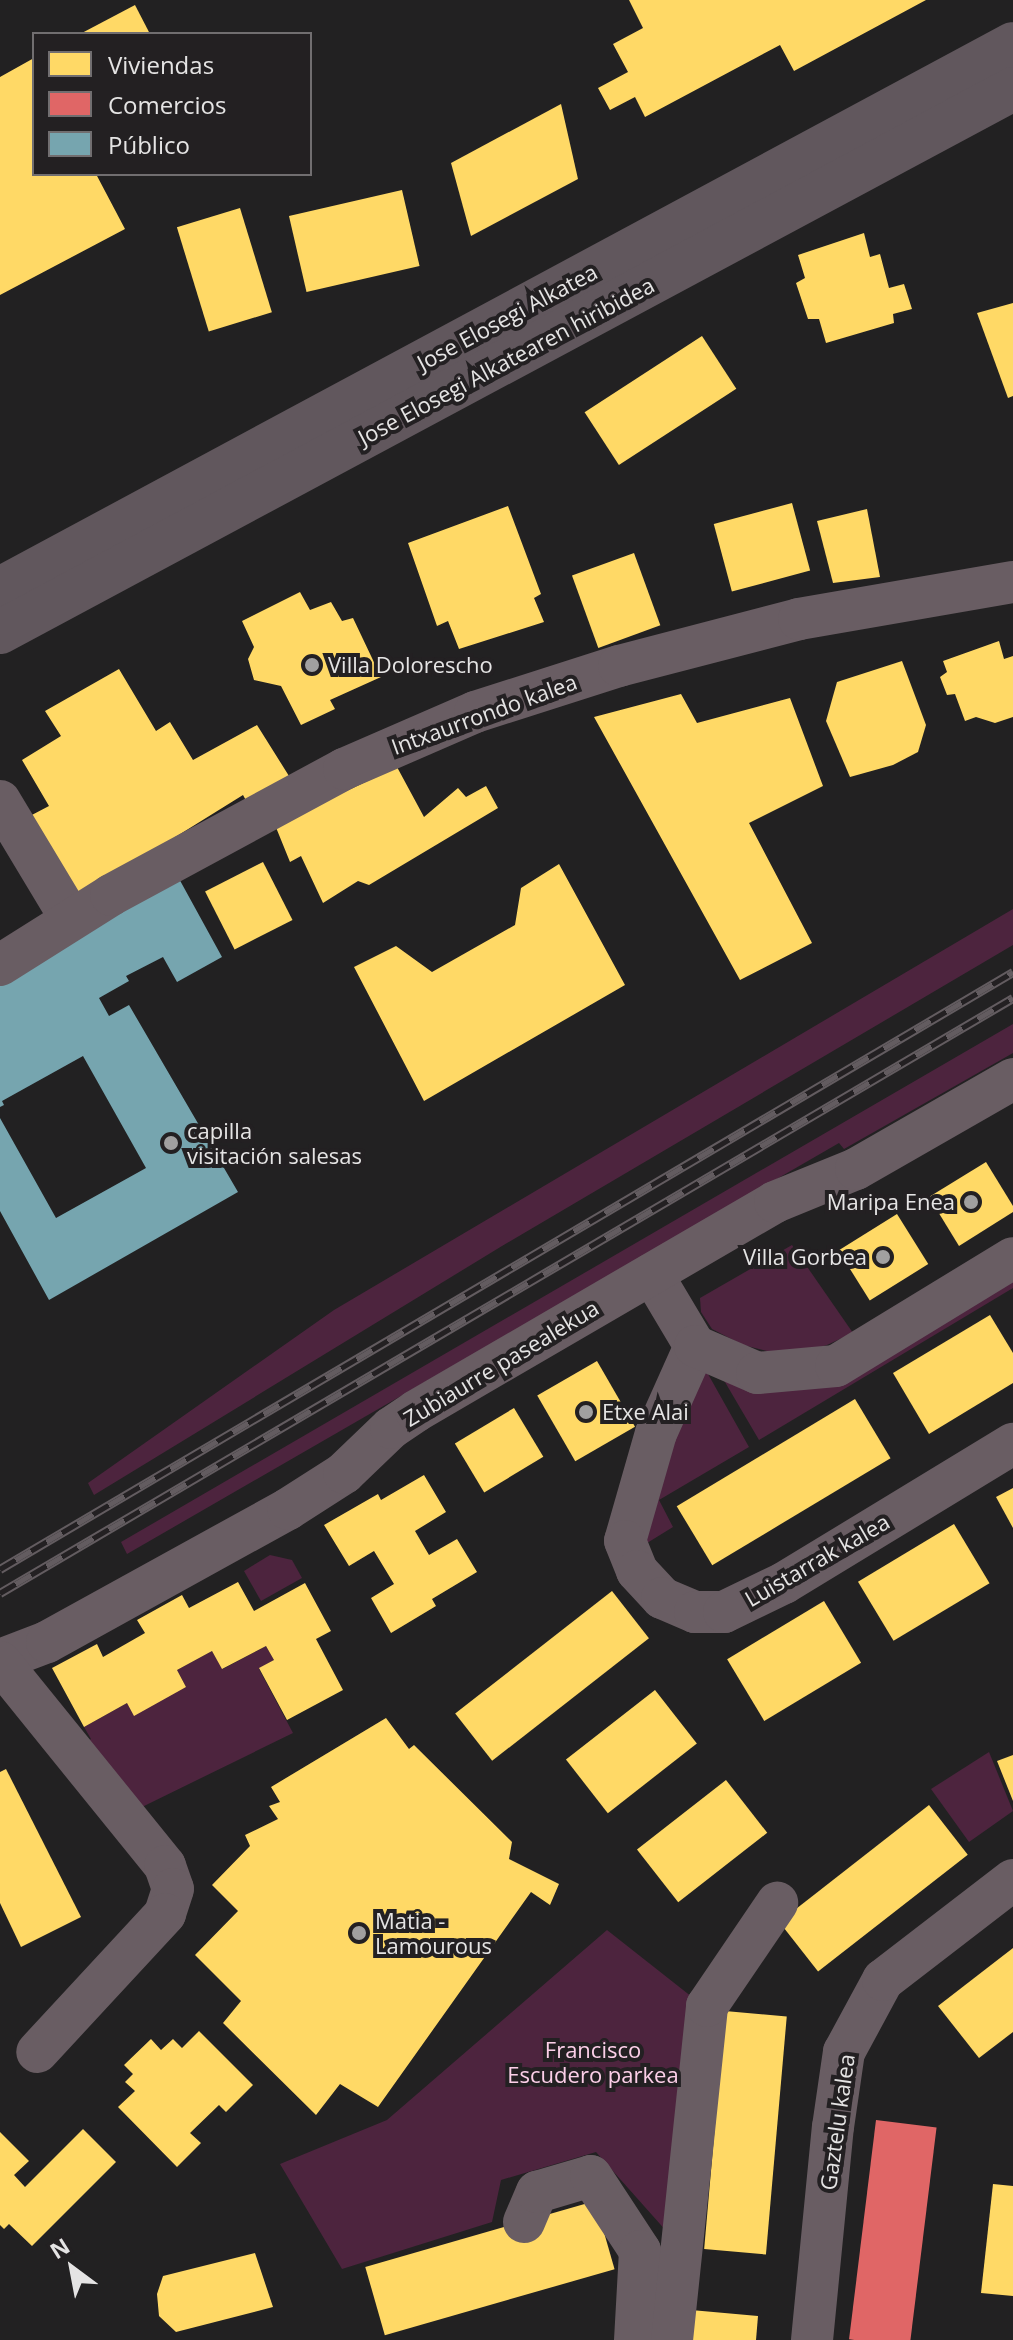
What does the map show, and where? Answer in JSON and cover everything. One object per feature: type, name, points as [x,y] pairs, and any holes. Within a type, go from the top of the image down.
[{"type":"main road","name":"Jose Elosegi Alkatea","points":[[0,589],[1013,44]]},
{"type":"main road","name":"Jose Elosegi Alkatearen hiribidea","points":[[0,632],[1013,89]]},
{"type":"street","name":"Intxaurrondo kalea","points":[[0,965],[71,919],[344,769],[475,712],[619,666],[799,619],[1013,582]]},
{"type":"street","points":[[0,801],[71,919]]},
{"type":"street","name":"Zubiaurre pasealekua","points":[[0,1661],[47,1642],[288,1509],[344,1473],[391,1428],[416,1411],[775,1202],[856,1169],[1013,1079]]},
{"type":"street","points":[[652,1274],[695,1346],[757,1373],[836,1366],[1013,1258]]},
{"type":"street","name":"Luistarrak kalea","points":[[695,1346],[656,1433],[625,1541],[637,1571],[662,1598],[695,1612],[724,1612],[784,1583],[1013,1444]]},
{"type":"street","points":[[0,1661],[165,1866],[173,1889],[165,1914],[37,2052]]},
{"type":"street","name":"Gaztelu kalea","points":[[812,2340],[833,2127],[844,2052],[883,1980],[1013,1880]]},
{"type":"street","points":[[672,2340],[707,2006],[777,1903]]},
{"type":"street","points":[[524,2222],[537,2192],[591,2176],[640,2251],[635,2340]]},
{"type":"green space","points":[[1013,909],[1013,945],[502,1246],[94,1495],[88,1483],[334,1310]]},
{"type":"green space","points":[[1013,1024],[1013,1053],[844,1149],[839,1143],[127,1554],[121,1542]]},
{"type":"green space","points":[[792,1245],[853,1333],[799,1353],[771,1352],[743,1345],[712,1329],[701,1312],[700,1298]]},
{"type":"green space","points":[[1013,1273],[1013,1288],[759,1440],[722,1377],[753,1387]]},
{"type":"green space","points":[[695,1368],[708,1374],[749,1447],[659,1500],[673,1527],[639,1548]]},
{"type":"green space","points":[[270,1555],[292,1560],[302,1578],[261,1601],[244,1571]]},
{"type":"green space","points":[[266,1646],[274,1660],[259,1669],[293,1733],[140,1808],[86,1742],[91,1739],[84,1727],[127,1703],[186,1687],[177,1670],[212,1651],[223,1669]]},
{"type":"green space","points":[[989,1752],[1013,1811],[969,1842],[931,1789]]},
{"type":"green space","name":"Francisco Escudero parkea","points":[[607,1930],[692,1997],[668,2233],[596,2152],[501,2180],[492,2222],[342,2269],[280,2164],[387,2120]]},
{"type":"building: Viviendas","points":[[629,0],[926,0],[794,71],[780,45],[645,117],[635,97],[610,110],[598,88],[628,72],[613,44],[643,28]]},
{"type":"building: Viviendas","points":[[135,5],[149,32],[84,32]]},
{"type":"building: Viviendas","points":[[32,59],[32,176],[97,176],[125,229],[0,295],[0,77]]},
{"type":"building: Viviendas","points":[[561,104],[578,179],[471,236],[451,163]]},
{"type":"building: Viviendas","points":[[402,190],[420,266],[307,292],[289,216]]},
{"type":"building: Viviendas","points":[[240,208],[272,312],[209,332],[177,227]]},
{"type":"building: Viviendas","points":[[864,233],[870,257],[880,254],[889,288],[904,284],[912,309],[893,314],[894,323],[826,343],[819,319],[808,319],[796,283],[805,278],[798,255]]},
{"type":"building: Viviendas","points":[[1013,303],[1013,396],[1008,398],[977,313]]},
{"type":"building: Viviendas","points":[[702,336],[736,389],[619,465],[585,412]]},
{"type":"building: Viviendas","points":[[792,503],[810,571],[732,592],[714,524]]},
{"type":"building: Viviendas","points":[[508,506],[541,594],[534,598],[544,622],[459,649],[448,621],[437,626],[408,543]]},
{"type":"building: Viviendas","points":[[867,509],[880,577],[833,583],[817,521]]},
{"type":"building: Viviendas","points":[[634,553],[660,625],[598,648],[572,576]]},
{"type":"building: Viviendas","name":"Villa Dolorescho","points":[[300,592],[310,610],[331,602],[342,621],[353,618],[381,677],[330,700],[335,709],[301,725],[281,686],[254,680],[248,659],[254,647],[242,621]]},
{"type":"building: Viviendas","points":[[999,641],[1004,659],[1013,656],[1013,717],[995,723],[976,717],[965,721],[955,694],[947,695],[940,677],[947,672],[943,661]]},
{"type":"building: Viviendas","points":[[902,661],[926,725],[918,752],[893,765],[850,777],[826,721],[837,682]]},
{"type":"building: Viviendas","points":[[119,669],[156,731],[170,722],[193,760],[257,725],[289,776],[249,806],[243,795],[74,900],[28,817],[49,806],[22,760],[61,736],[45,711]]},
{"type":"building: Viviendas","points":[[681,694],[697,723],[790,698],[823,786],[749,823],[812,943],[740,980],[594,717]]},
{"type":"building: Viviendas","points":[[397,767],[424,817],[458,788],[466,797],[486,786],[498,808],[369,885],[358,881],[323,903],[301,856],[290,862],[275,825]]},
{"type":"building: Viviendas","points":[[263,862],[293,920],[235,949],[205,892]]},
{"type":"building: Viviendas","points":[[559,864],[625,985],[424,1101],[354,967],[396,946],[432,972],[515,925],[521,888]]},
{"type":"building: Viviendas","name":"Maripa Enea","points":[[986,1162],[1013,1206],[1013,1212],[959,1246],[929,1197]]},
{"type":"building: Viviendas","name":"Villa Gorbea","points":[[897,1214],[928,1264],[870,1301],[838,1251]]},
{"type":"building: Viviendas","points":[[990,1315],[1013,1353],[1013,1383],[929,1434],[893,1373]]},
{"type":"building: Viviendas","name":"Etxe Alai","points":[[597,1361],[635,1427],[575,1461],[537,1396]]},
{"type":"building: Viviendas","points":[[855,1399],[891,1458],[712,1565],[677,1506]]},
{"type":"building: Viviendas","points":[[514,1408],[543,1457],[484,1492],[455,1444]]},
{"type":"building: Viviendas","points":[[424,1475],[446,1512],[415,1531],[429,1555],[457,1539],[477,1572],[432,1599],[436,1606],[391,1633],[371,1598],[394,1584],[374,1551],[349,1566],[324,1525],[378,1494],[381,1500]]},
{"type":"building: Viviendas","points":[[1013,1488],[1013,1528],[996,1497]]},
{"type":"building: Viviendas","points":[[954,1524],[990,1583],[894,1641],[858,1582]]},
{"type":"building: Viviendas","points":[[238,1582],[254,1611],[305,1583],[331,1631],[316,1639],[343,1690],[287,1720],[259,1668],[274,1660],[266,1646],[222,1669],[212,1651],[177,1670],[186,1687],[134,1716],[127,1703],[84,1727],[52,1668],[97,1644],[103,1657],[145,1633],[137,1620],[182,1595],[189,1608]]},
{"type":"building: Viviendas","points":[[612,1591],[649,1638],[492,1761],[455,1714]]},
{"type":"building: Viviendas","points":[[824,1601],[861,1663],[764,1721],[727,1659]]},
{"type":"building: Viviendas","points":[[655,1690],[697,1744],[608,1813],[566,1760]]},
{"type":"building: Viviendas","name":"Matia - Lamourous","points":[[386,1718],[409,1749],[414,1745],[512,1842],[509,1859],[559,1884],[550,1905],[531,1892],[378,2107],[340,2084],[316,2115],[223,2023],[241,2001],[195,1955],[238,1911],[212,1885],[250,1846],[245,1835],[278,1819],[269,1806],[280,1802],[271,1787]]},
{"type":"building: Viviendas","points":[[1013,1755],[1013,1801],[997,1761]]},
{"type":"building: Viviendas","points":[[6,1769],[81,1917],[21,1947],[0,1903],[0,1772]]},
{"type":"building: Viviendas","points":[[726,1780],[767,1833],[678,1902],[637,1850]]},
{"type":"building: Viviendas","points":[[929,1805],[968,1855],[818,1972],[779,1922]]},
{"type":"building: Viviendas","points":[[1013,1948],[1013,2032],[979,2058],[938,2006]]},
{"type":"building: Viviendas","points":[[725,2011],[787,2016],[766,2254],[704,2249]]},
{"type":"building: Viviendas","points":[[199,2031],[253,2085],[226,2112],[219,2105],[190,2133],[201,2143],[177,2167],[118,2107],[135,2091],[125,2082],[133,2074],[124,2065],[151,2039],[161,2050],[173,2039],[182,2048]]},
{"type":"building: Viviendas","points":[[83,2129],[116,2162],[32,2246],[9,2224],[4,2229],[0,2225],[0,2132],[29,2161],[14,2175],[25,2187]]},
{"type":"building: Viviendas","points":[[993,2184],[1013,2186],[1013,2296],[981,2293]]},
{"type":"building: Viviendas","points":[[595,2201],[615,2269],[385,2335],[365,2267]]},
{"type":"building: Viviendas","points":[[255,2253],[273,2307],[176,2332],[159,2316],[157,2294],[163,2276]]},
{"type":"building: Viviendas","points":[[691,2310],[758,2316],[756,2340],[689,2340]]},
{"type":"building: Comercios","points":[[876,2120],[937,2127],[910,2340],[849,2339]]},
{"type":"building: Público","name":"capilla visitación salesas","points":[[177,875],[222,957],[177,982],[163,957],[126,976],[129,981],[99,998],[109,1016],[129,1005],[238,1192],[49,1300],[0,1211],[0,1118],[56,1218],[146,1168],[83,1056],[2,1101],[4,1105],[0,1107],[0,979]]},
{"type":"railway","points":[[0,1569],[1013,972]]},
{"type":"railway","points":[[0,1593],[1013,998]]},
{"type":"place","name":"Villa Dolorescho","points":[[312,665]]},
{"type":"place","name":"capilla visitación salesas","points":[[171,1143]]},
{"type":"place","name":"Maripa Enea","points":[[971,1202]]},
{"type":"place","name":"Villa Gorbea","points":[[883,1257]]},
{"type":"place","name":"Etxe Alai","points":[[586,1412]]},
{"type":"place","name":"Matia - Lamourous","points":[[359,1933]]}]
